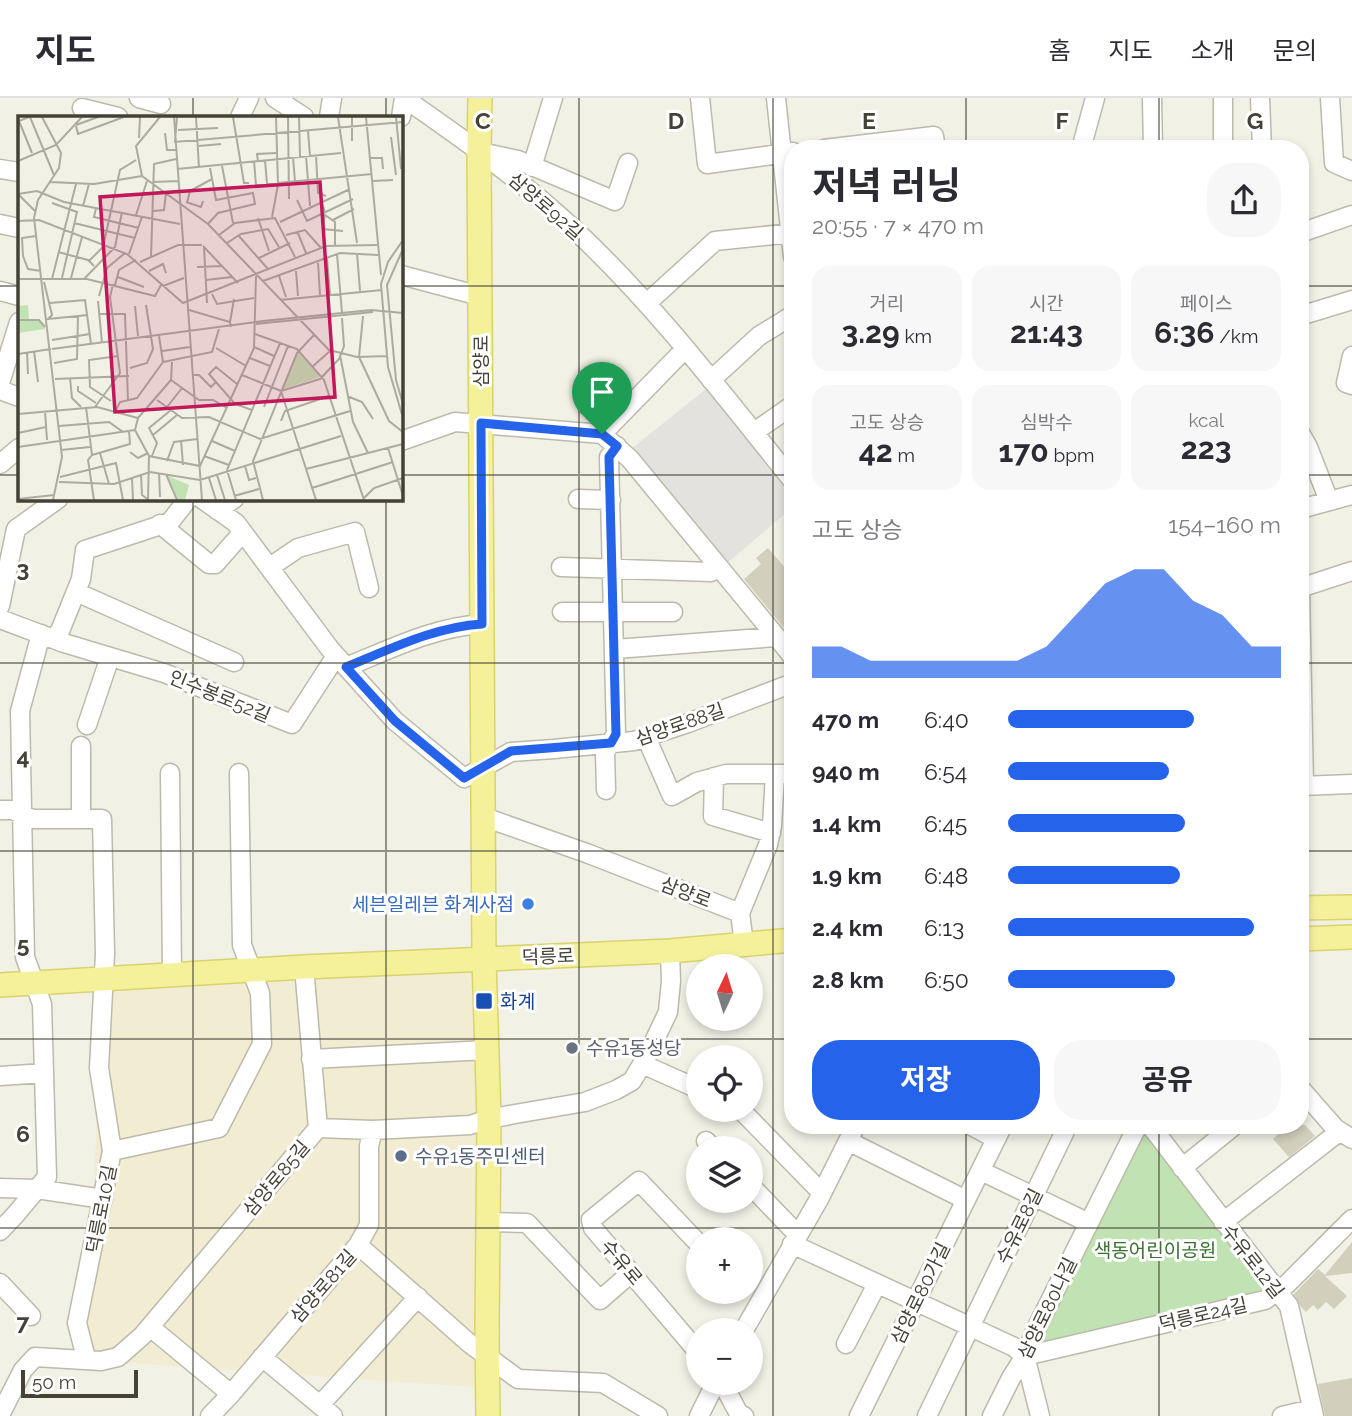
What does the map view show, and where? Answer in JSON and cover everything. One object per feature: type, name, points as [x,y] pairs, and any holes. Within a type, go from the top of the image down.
[{"type":"main road","name":"삼양로","points":[[480,98],[484,959],[489,1119],[488,1416]]},
{"type":"main road","points":[[1309,908],[1352,907]]},
{"type":"main road","points":[[1309,939],[1352,937]]},
{"type":"main road","name":"덕릉로","points":[[0,985],[304,967],[670,951],[784,941]]},
{"type":"street","points":[[139,98],[161,104]]},
{"type":"street","points":[[240,116],[249,98]]},
{"type":"street","points":[[275,98],[302,116]]},
{"type":"street","points":[[329,116],[332,98]]},
{"type":"street","points":[[401,116],[404,98],[480,152]]},
{"type":"street","name":"삼양로92길","points":[[532,167],[553,98]]},
{"type":"street","points":[[700,98],[707,164],[784,154]]},
{"type":"street","points":[[776,98],[785,140]]},
{"type":"street","points":[[1083,140],[1095,98]]},
{"type":"street","points":[[1152,98],[1153,140]]},
{"type":"street","points":[[1223,98],[1223,140]]},
{"type":"street","points":[[1261,98],[1262,140]]},
{"type":"street","points":[[1330,98],[1334,163],[1352,171]]},
{"type":"street","points":[[82,108],[114,116]]},
{"type":"street","points":[[900,140],[934,136],[935,140]]},
{"type":"street","name":"삼양로92길","points":[[480,152],[518,160],[615,201],[628,163]]},
{"type":"street","name":"삼양로92길","points":[[480,152],[522,183],[577,232],[647,303],[784,470]]},
{"type":"street","points":[[0,169],[18,173]]},
{"type":"street","points":[[1309,231],[1351,221]]},
{"type":"street","points":[[0,224],[18,228]]},
{"type":"street","points":[[647,303],[715,241],[784,234]]},
{"type":"street","points":[[402,275],[480,296]]},
{"type":"street","points":[[0,291],[18,296]]},
{"type":"street","points":[[1309,313],[1352,300]]},
{"type":"street","points":[[710,380],[759,336],[784,320]]},
{"type":"street","points":[[0,383],[18,325]]},
{"type":"street","points":[[602,434],[685,349]]},
{"type":"street","points":[[1352,356],[1346,383],[1352,386]]},
{"type":"street","points":[[0,390],[18,397]]},
{"type":"street","points":[[754,432],[784,411]]},
{"type":"street","points":[[402,439],[455,422],[602,434],[630,459],[784,646]]},
{"type":"street","points":[[606,790],[605,752],[616,734],[609,457],[617,446]]},
{"type":"street","points":[[0,464],[18,449]]},
{"type":"street","points":[[1309,450],[1329,501]]},
{"type":"street","points":[[1309,507],[1352,495]]},
{"type":"street","points":[[578,499],[611,500]]},
{"type":"street","points":[[0,606],[4,568],[16,529],[57,500]]},
{"type":"street","points":[[0,1231],[47,1177],[42,1004],[25,957],[20,711],[47,637],[60,631],[76,592],[81,579],[85,550],[170,522],[187,500]]},
{"type":"street","points":[[203,500],[236,523],[341,662],[436,631],[461,625],[482,624]]},
{"type":"street","points":[[217,510],[232,500]]},
{"type":"street","points":[[160,524],[209,564],[215,564],[243,532]]},
{"type":"street","points":[[270,567],[298,548],[355,532],[369,588]]},
{"type":"street","points":[[561,567],[711,572],[718,567]]},
{"type":"street","points":[[1309,585],[1352,571]]},
{"type":"street","points":[[76,592],[234,662]]},
{"type":"street","points":[[562,612],[673,612]]},
{"type":"street","name":"인수봉로52길","points":[[0,619],[47,637],[164,673],[292,724],[341,662]]},
{"type":"street","points":[[615,649],[776,637]]},
{"type":"street","points":[[86,725],[110,657]]},
{"type":"street","name":"삼양로88길","points":[[341,662],[395,721],[464,778],[511,751],[634,741],[784,686]]},
{"type":"street","points":[[646,737],[672,796],[697,782],[726,774],[784,774],[768,845],[740,913],[744,944]]},
{"type":"street","points":[[0,810],[13,810],[32,819],[81,819],[81,746]]},
{"type":"street","points":[[170,773],[172,975]]},
{"type":"street","points":[[112,1151],[219,1128],[262,1044],[260,993],[242,945],[239,773]]},
{"type":"street","points":[[714,777],[713,816],[771,833]]},
{"type":"street","points":[[1309,786],[1352,784]]},
{"type":"street","name":"삼양로","points":[[484,817],[589,854],[740,913]]},
{"type":"street","name":"덕릉로10길","points":[[81,819],[102,819],[105,954],[99,1068],[112,1151],[77,1323],[85,1354]]},
{"type":"street","points":[[489,1119],[586,1102],[617,1090],[632,1080],[668,1012],[670,951]]},
{"type":"street","points":[[304,967],[318,1128]]},
{"type":"street","points":[[312,1059],[487,1050]]},
{"type":"street","points":[[642,1064],[686,1084]]},
{"type":"street","points":[[0,1076],[44,1073]]},
{"type":"street","points":[[1223,1222],[1346,1135],[1309,1097]]},
{"type":"street","name":"삼양로85길","points":[[3,1414],[23,1370],[35,1357],[101,1361],[117,1357],[150,1327],[318,1128],[373,1130],[470,1125],[489,1119]]},
{"type":"street","points":[[753,1122],[822,1193]]},
{"type":"street","name":"삼양로81길","points":[[210,1416],[358,1245],[369,1225],[369,1146],[373,1130]]},
{"type":"street","points":[[763,1283],[795,1240],[852,1134]]},
{"type":"street","points":[[854,1134],[966,1200]]},
{"type":"street","name":"삼양로80가길","points":[[859,1416],[999,1134]]},
{"type":"street","name":"수유로8길","points":[[927,1416],[1064,1134]]},
{"type":"street","name":"삼양로80나길","points":[[992,1416],[1025,1356],[1134,1134]]},
{"type":"street","name":"수유로12길","points":[[1157,1134],[1289,1306],[1313,1412]]},
{"type":"street","points":[[1182,1168],[1224,1134]]},
{"type":"street","points":[[981,1171],[1089,1223]]},
{"type":"street","name":"수유로","points":[[686,1230],[639,1181],[591,1220],[593,1228],[686,1338]]},
{"type":"street","points":[[0,1188],[37,1188],[103,1199]]},
{"type":"street","points":[[763,1201],[795,1240],[877,1284],[1014,1348],[1025,1356],[1040,1416]]},
{"type":"street","name":"덕릉로24길","points":[[1025,1356],[1265,1300],[1287,1284],[1352,1219]]},
{"type":"street","points":[[488,1222],[527,1223],[600,1300],[631,1273]]},
{"type":"street","points":[[358,1245],[470,1343],[518,1379],[603,1383],[658,1416]]},
{"type":"street","points":[[0,1283],[31,1316]]},
{"type":"street","points":[[846,1344],[877,1284]]},
{"type":"street","points":[[262,1357],[327,1410],[418,1297]]},
{"type":"street","points":[[150,1327],[231,1394]]},
{"type":"street","points":[[699,1416],[710,1395]]},
{"type":"street","points":[[729,1395],[739,1414],[744,1416]]},
{"type":"street","points":[[1282,1416],[1313,1412]]},
{"type":"shaded area","points":[[706,389],[784,482],[784,515],[725,565],[631,449]]},
{"type":"shaded area","points":[[475,970],[488,1388],[86,1360],[103,984]]},
{"type":"green space","name":"색동어린이공원","points":[[1141,1134],[1148,1134],[1264,1290],[1037,1346]]},
{"type":"building","points":[[768,548],[784,567],[784,628],[744,579],[761,564],[756,558]]},
{"type":"building","points":[[1309,1129],[1315,1136],[1289,1157],[1273,1139],[1278,1134],[1309,1134]]},
{"type":"building","points":[[1352,1242],[1352,1273],[1325,1276],[1347,1296],[1334,1309],[1326,1302],[1318,1310],[1313,1305],[1306,1312],[1294,1294],[1318,1269],[1325,1275]]},
{"type":"building","points":[[1352,1378],[1352,1416],[1325,1416],[1318,1384]]},
{"type":"place","name":"세븐일레븐 화계사점","points":[[528,904]]},
{"type":"place","name":"화계","points":[[484,1001]]},
{"type":"place","name":"수유1동성당","points":[[572,1048]]},
{"type":"place","name":"수유1동주민센터","points":[[401,1156]]},
{"type":"route","points":[[481,423],[602,434],[617,446],[609,457],[616,734],[611,743],[511,751],[464,778],[395,721],[346,667],[436,631],[461,625],[482,624],[481,423]]}]
